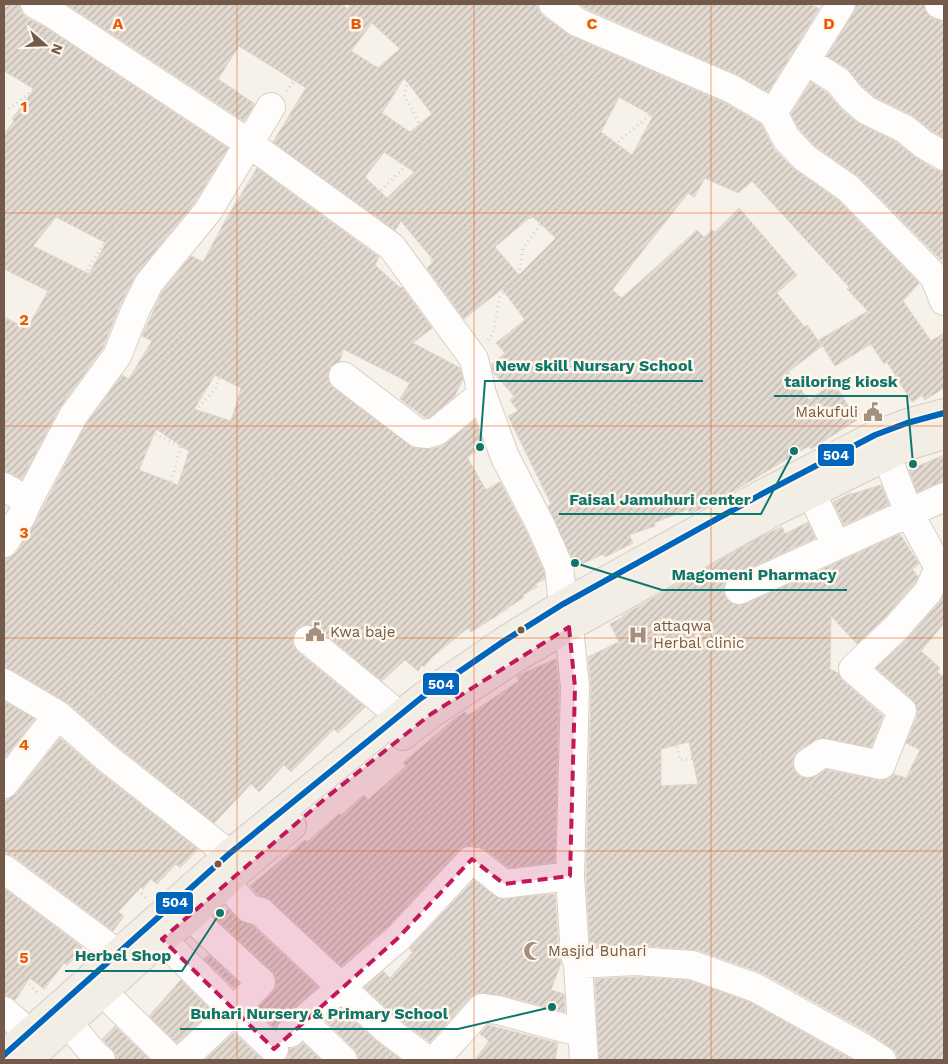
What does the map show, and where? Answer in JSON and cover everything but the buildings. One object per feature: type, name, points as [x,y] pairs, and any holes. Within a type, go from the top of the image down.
[{"type":"main road","points":[[28,1060],[60,1019],[118,954],[162,926],[191,917],[226,883],[327,797],[431,714],[516,658],[566,616],[760,495],[875,435],[907,423],[944,413]]},
{"type":"main road","points":[[4,1055],[29,1033],[60,1019],[104,993],[162,926],[229,854],[420,698],[496,646],[566,616],[910,445],[944,435]]},
{"type":"street","points":[[35,4],[71,25],[250,144],[392,247],[474,359],[482,394],[505,456],[541,526],[559,567],[575,688],[570,876],[584,1060]]},
{"type":"street","points":[[553,4],[577,22],[732,89],[773,113],[786,138],[805,158],[848,188],[941,280]]},
{"type":"street","points":[[940,4],[944,6]]},
{"type":"street","points":[[773,113],[807,61],[832,7]]},
{"type":"street","points":[[807,61],[838,81],[850,97],[866,110],[905,129],[923,144],[944,156]]},
{"type":"street","points":[[10,534],[73,416],[117,356],[149,283],[208,212],[271,107]]},
{"type":"street","points":[[343,376],[418,433],[427,434],[437,431],[482,394]]},
{"type":"street","points":[[808,763],[823,753],[881,765],[902,711],[853,669],[928,592],[942,571],[909,513],[887,457]]},
{"type":"street","points":[[4,487],[28,500]]},
{"type":"street","points":[[812,494],[836,546]]},
{"type":"street","points":[[740,590],[944,497]]},
{"type":"street","points":[[308,640],[400,715]]},
{"type":"street","points":[[6,672],[108,759],[229,854]]},
{"type":"street","points":[[5,783],[58,715]]},
{"type":"street","points":[[162,926],[234,1011],[268,1055],[303,1021],[398,938],[470,861],[476,862],[504,884],[570,876]]},
{"type":"street","points":[[11,874],[118,954]]},
{"type":"street","points":[[226,883],[248,908],[261,912],[386,1029],[427,1060]]},
{"type":"street","points":[[182,1060],[234,1011],[261,982],[191,917]]},
{"type":"street","points":[[578,964],[635,961],[692,965],[756,988],[871,1053]]},
{"type":"street","points":[[104,993],[172,1060]]},
{"type":"street","points":[[435,1060],[482,1008],[498,1010],[582,1033]]},
{"type":"street","points":[[4,1011],[29,1033]]},
{"type":"street","points":[[60,1019],[101,1060]]},
{"type":"street","points":[[303,1021],[343,1060]]},
{"type":"path","points":[[4,205],[101,96],[126,109],[151,78],[204,4]]},
{"type":"path","points":[[271,107],[295,83],[328,41],[329,24],[347,4]]},
{"type":"path","points":[[263,433],[226,532],[195,589],[152,644],[102,698],[98,698],[72,680],[60,670],[103,612],[138,555],[144,533],[172,479],[185,430],[198,408],[215,390],[232,345],[239,312],[283,323],[292,298],[347,216],[377,194],[420,152],[420,125],[404,95],[406,84],[452,48],[456,36],[464,24],[473,17],[480,4]]},
{"type":"path","points":[[392,247],[413,216],[458,178],[484,164],[532,124],[532,113],[542,91],[554,75],[577,22]]},
{"type":"path","points":[[4,111],[34,90],[53,61],[55,44],[71,25]]},
{"type":"path","points":[[415,278],[446,245],[563,144],[572,116],[614,38]]},
{"type":"path","points":[[474,359],[493,334],[500,296],[518,277],[523,249],[541,223],[599,168],[619,141],[649,116],[682,67]]},
{"type":"path","points":[[4,430],[89,267],[144,182],[170,149],[196,108]]},
{"type":"path","points":[[6,672],[72,554],[109,457],[148,387],[188,325]]},
{"type":"path","points":[[505,456],[536,445],[620,404],[656,409],[706,396],[735,461],[760,495]]},
{"type":"path","points":[[128,422],[180,446],[249,468],[295,486],[361,529]]},
{"type":"path","points":[[582,488],[624,471],[663,450],[664,443],[668,439],[695,428],[718,425]]},
{"type":"path","points":[[102,854],[130,824],[162,802],[263,697],[308,640],[302,637],[309,606],[386,494],[420,463],[431,446],[437,431]]},
{"type":"path","points":[[10,534],[72,554],[120,583],[171,619],[263,697]]},
{"type":"path","points":[[103,612],[152,644],[194,684],[241,722]]},
{"type":"path","points":[[58,715],[54,705],[72,680]]},
{"type":"path","points":[[575,688],[587,700],[614,702],[658,696],[664,691],[680,760],[752,752],[774,759],[796,758],[808,763],[811,787],[842,802],[832,832]]},
{"type":"path","points":[[4,731],[31,749],[130,824]]},
{"type":"path","points":[[296,945],[384,861],[508,756],[512,776],[574,776]]},
{"type":"path","points":[[11,874],[65,818],[87,791],[108,759]]},
{"type":"path","points":[[881,765],[910,783],[909,794],[913,802],[940,817],[944,829]]},
{"type":"path","points":[[5,783],[24,796],[65,818],[97,842],[102,848],[102,854],[162,926]]},
{"type":"path","points":[[942,862],[944,855]]},
{"type":"path","points":[[386,1029],[476,932],[505,905],[508,884]]},
{"type":"path","points":[[871,1053],[894,990],[911,953],[927,895]]},
{"type":"path","points":[[4,960],[16,969],[60,1019]]},
{"type":"path","points":[[662,1060],[662,1033],[674,964]]},
{"type":"highlighted area","points":[[569,627],[575,687],[570,876],[504,884],[472,859],[398,938],[274,1049],[162,939],[327,797],[431,714]]},
{"type":"transit line","name":"504","points":[[4,1055],[229,854],[421,698],[504,641],[563,604],[760,495],[875,435],[907,423],[944,413]]},
{"type":"place","name":"Makufuli","points":[[873,412]]},
{"type":"place","name":"New skill Nursary School","points":[[480,447]]},
{"type":"place","name":"Faisal Jamuhuri center","points":[[794,451]]},
{"type":"place","name":"tailoring kiosk","points":[[913,464]]},
{"type":"place","name":"Magomeni Pharmacy","points":[[575,563]]},
{"type":"place","name":"Kwa baje","points":[[315,632]]},
{"type":"place","name":"attaqwa Herbal clinic","points":[[638,635]]},
{"type":"place","name":"Herbel Shop","points":[[220,913]]},
{"type":"place","name":"Masjid Buhari","points":[[533,951]]},
{"type":"place","name":"Buhari Nursery & Primary School","points":[[552,1007]]}]
